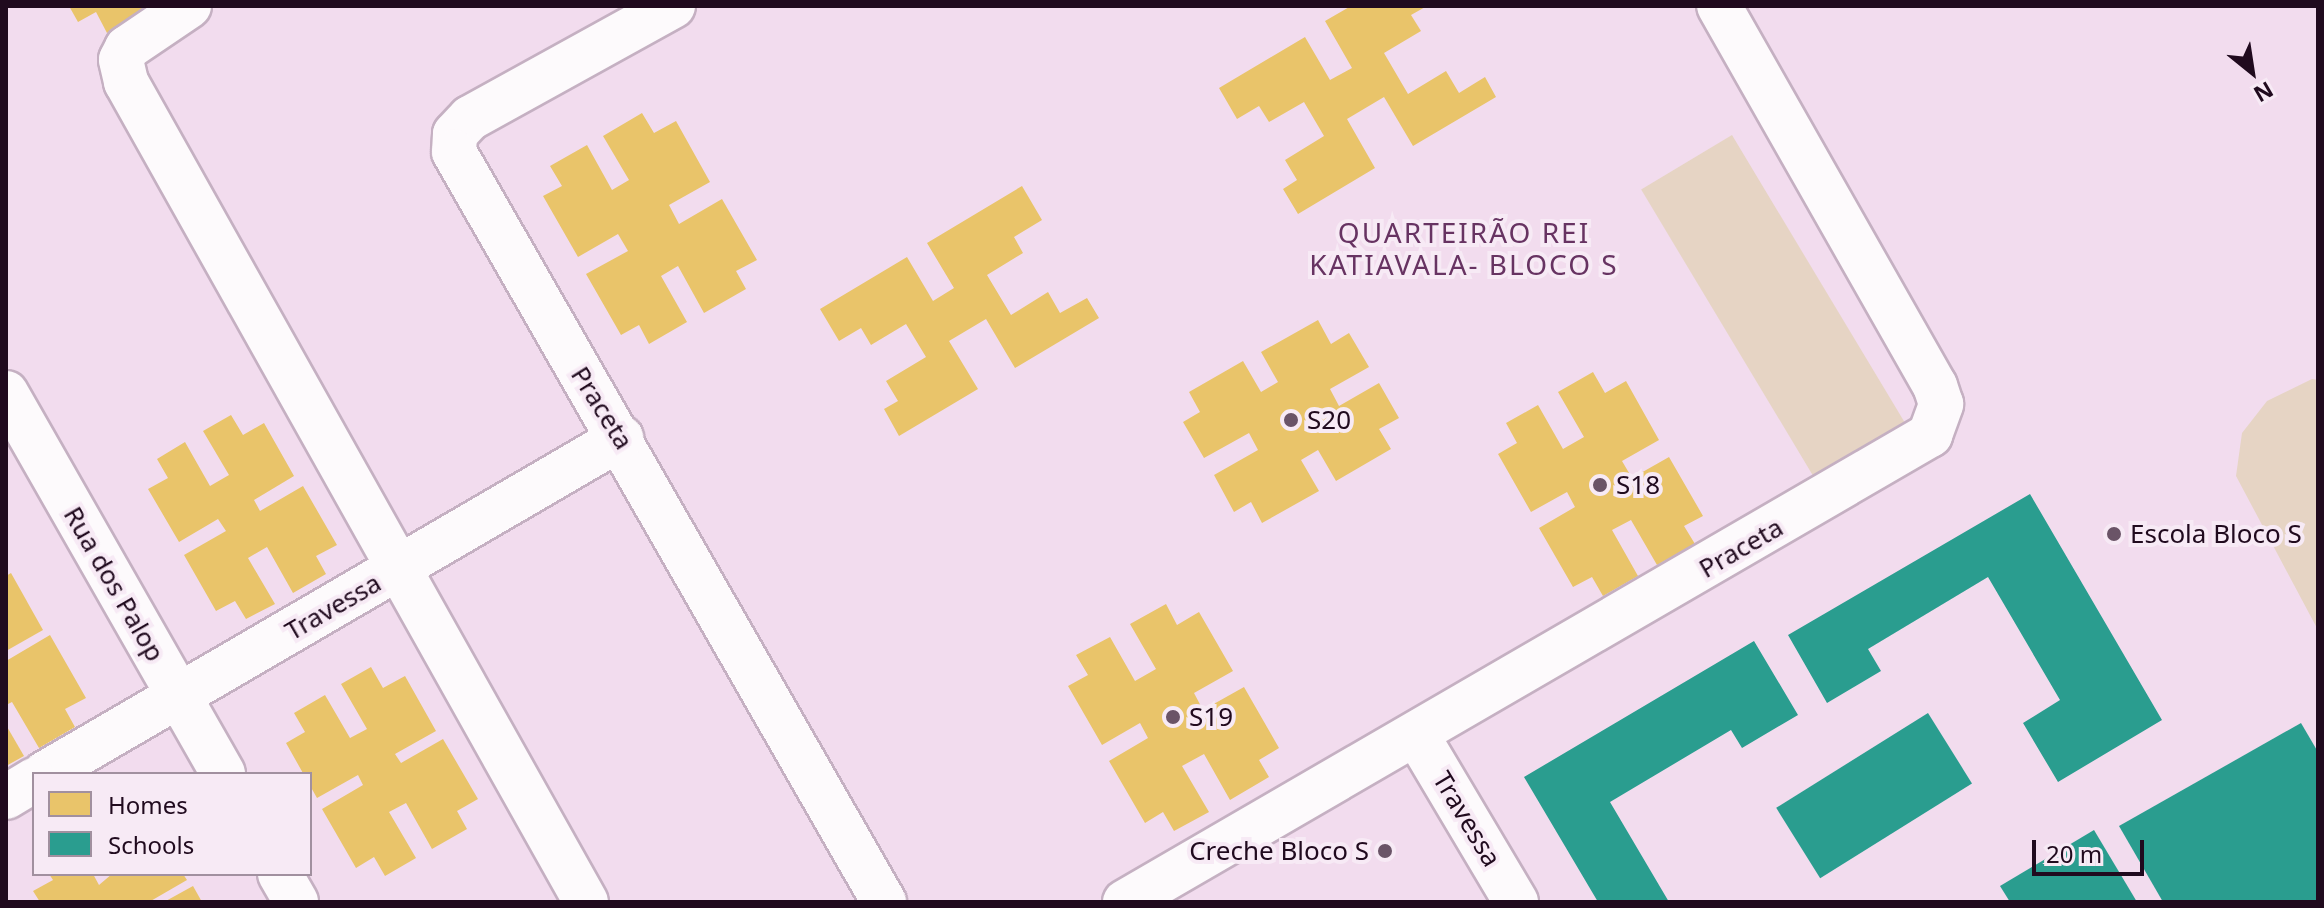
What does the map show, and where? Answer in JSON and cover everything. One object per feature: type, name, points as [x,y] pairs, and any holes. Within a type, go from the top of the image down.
[{"type":"street","points":[[189,6],[136,38],[122,71],[397,571],[586,902]]},
{"type":"street","name":"Praceta","points":[[673,6],[470,118],[455,134],[458,167],[621,438],[884,902]]},
{"type":"street","name":"Praceta","points":[[1125,902],[1418,737],[1914,448],[1938,420],[1935,386],[1719,6]]},
{"type":"street","name":"Rua dos Palop","points":[[6,393],[222,772]]},
{"type":"street","name":"Travessa","points":[[47,772],[621,438]]},
{"type":"street","name":"Travessa","points":[[1418,737],[1516,902]]},
{"type":"street","points":[[6,797],[32,781]]},
{"type":"street","points":[[281,876],[296,902]]},
{"type":"shaded area","points":[[1732,135],[1908,427],[1817,482],[1641,190]]},
{"type":"shaded area","points":[[2312,379],[2318,380],[2318,630],[2236,476],[2242,433],[2267,401]]},
{"type":"building: Homes","points":[[69,6],[156,6],[107,33],[96,12],[78,22]]},
{"type":"building: Homes","points":[[1351,6],[1427,6],[1411,15],[1421,31],[1384,53],[1408,94],[1446,71],[1459,93],[1485,77],[1496,97],[1413,146],[1384,97],[1347,119],[1375,168],[1298,214],[1283,189],[1297,180],[1285,160],[1324,136],[1304,102],[1269,122],[1259,106],[1237,119],[1219,88],[1305,37],[1330,80],[1352,68],[1325,21]]},
{"type":"building: Homes","points":[[642,113],[654,133],[676,121],[710,182],[669,205],[679,224],[722,199],[757,260],[736,271],[746,289],[704,313],[678,266],[661,276],[687,322],[649,344],[639,325],[621,335],[586,274],[628,251],[618,234],[578,257],[543,196],[562,186],[550,166],[587,145],[612,190],[629,180],[603,136]]},
{"type":"building: Homes","points":[[1022,186],[1042,220],[1014,237],[1023,253],[987,275],[1011,315],[1048,292],[1060,313],[1087,298],[1099,318],[1015,368],[986,319],[949,341],[978,389],[899,436],[884,409],[898,401],[886,381],[926,357],[906,324],[871,345],[861,328],[839,341],[820,309],[907,257],[933,301],[954,288],[927,243]]},
{"type":"building: Homes","name":"S20","points":[[1318,320],[1331,344],[1349,333],[1369,367],[1330,389],[1339,406],[1379,383],[1399,418],[1379,429],[1391,449],[1336,481],[1318,450],[1301,460],[1319,491],[1262,523],[1251,502],[1234,512],[1214,475],[1258,450],[1249,433],[1204,458],[1183,422],[1200,412],[1189,392],[1243,361],[1261,392],[1278,382],[1261,352]]},
{"type":"building: Homes","name":"S18","points":[[1593,372],[1605,393],[1626,381],[1659,440],[1622,461],[1632,478],[1669,457],[1703,516],[1684,526],[1695,544],[1657,565],[1631,520],[1612,530],[1638,576],[1603,596],[1592,577],[1573,587],[1539,528],[1575,507],[1567,492],[1531,512],[1498,454],[1517,443],[1506,423],[1538,405],[1563,449],[1584,437],[1558,392]]},
{"type":"building: Homes","points":[[231,415],[243,435],[264,423],[294,476],[254,500],[260,511],[303,486],[337,545],[316,556],[326,574],[293,593],[267,547],[248,558],[275,604],[246,619],[235,601],[216,611],[184,555],[226,531],[218,519],[179,542],[148,489],[168,478],[157,459],[185,442],[210,486],[229,475],[203,431]]},
{"type":"building: Homes","points":[[11,573],[43,630],[6,651],[6,576]]},
{"type":"building: Homes","name":"S19","points":[[1166,604],[1177,625],[1199,612],[1233,671],[1194,693],[1203,710],[1244,687],[1279,748],[1259,760],[1269,777],[1230,800],[1204,754],[1182,766],[1209,812],[1174,831],[1163,812],[1145,823],[1109,761],[1148,738],[1140,723],[1102,745],[1068,686],[1088,675],[1076,655],[1110,637],[1135,681],[1156,669],[1130,624]]},
{"type":"building: Homes","points":[[50,635],[86,698],[65,709],[75,727],[39,748],[12,702],[6,705],[6,661]]},
{"type":"building: Homes","points":[[371,667],[383,688],[405,676],[436,731],[395,754],[401,763],[443,739],[478,799],[457,811],[467,829],[432,849],[406,803],[389,812],[416,858],[385,876],[374,857],[356,868],[322,809],[363,785],[358,775],[317,798],[312,789],[312,772],[302,772],[286,743],[305,732],[294,713],[325,695],[350,738],[367,729],[341,684]]},
{"type":"building: Homes","points":[[6,725],[24,756],[6,766]]},
{"type":"building: Homes","points":[[50,876],[94,876],[99,885],[110,876],[184,876],[187,880],[149,902],[40,902],[33,891],[53,880]]},
{"type":"building: Homes","points":[[193,886],[202,902],[164,902]]},
{"type":"building: Schools","points":[[2030,494],[2162,720],[2058,782],[2023,723],[2060,700],[1988,577],[1868,649],[1881,671],[1827,703],[1788,635]]},
{"type":"building: Schools","points":[[1754,641],[1798,715],[1742,748],[1731,730],[1610,802],[1669,902],[1598,902],[1524,777]]},
{"type":"building: Schools","points":[[1928,713],[1972,783],[1820,878],[1776,808]]},
{"type":"building: Schools","points":[[2301,723],[2318,752],[2318,902],[2163,902],[2119,826]]},
{"type":"building: Schools","points":[[2094,830],[2137,902],[2010,902],[2000,886]]},
{"type":"place","name":"S20","points":[[1291,420]]},
{"type":"place","name":"S18","points":[[1600,485]]},
{"type":"place","name":"Escola Bloco S","points":[[2114,534]]},
{"type":"place","name":"S19","points":[[1173,717]]},
{"type":"place","name":"Creche Bloco S","points":[[1385,851]]},
{"type":"district","name":"QUARTEIRÃO REI KATIAVALA- BLOCO S","points":[[1464,248]]}]
